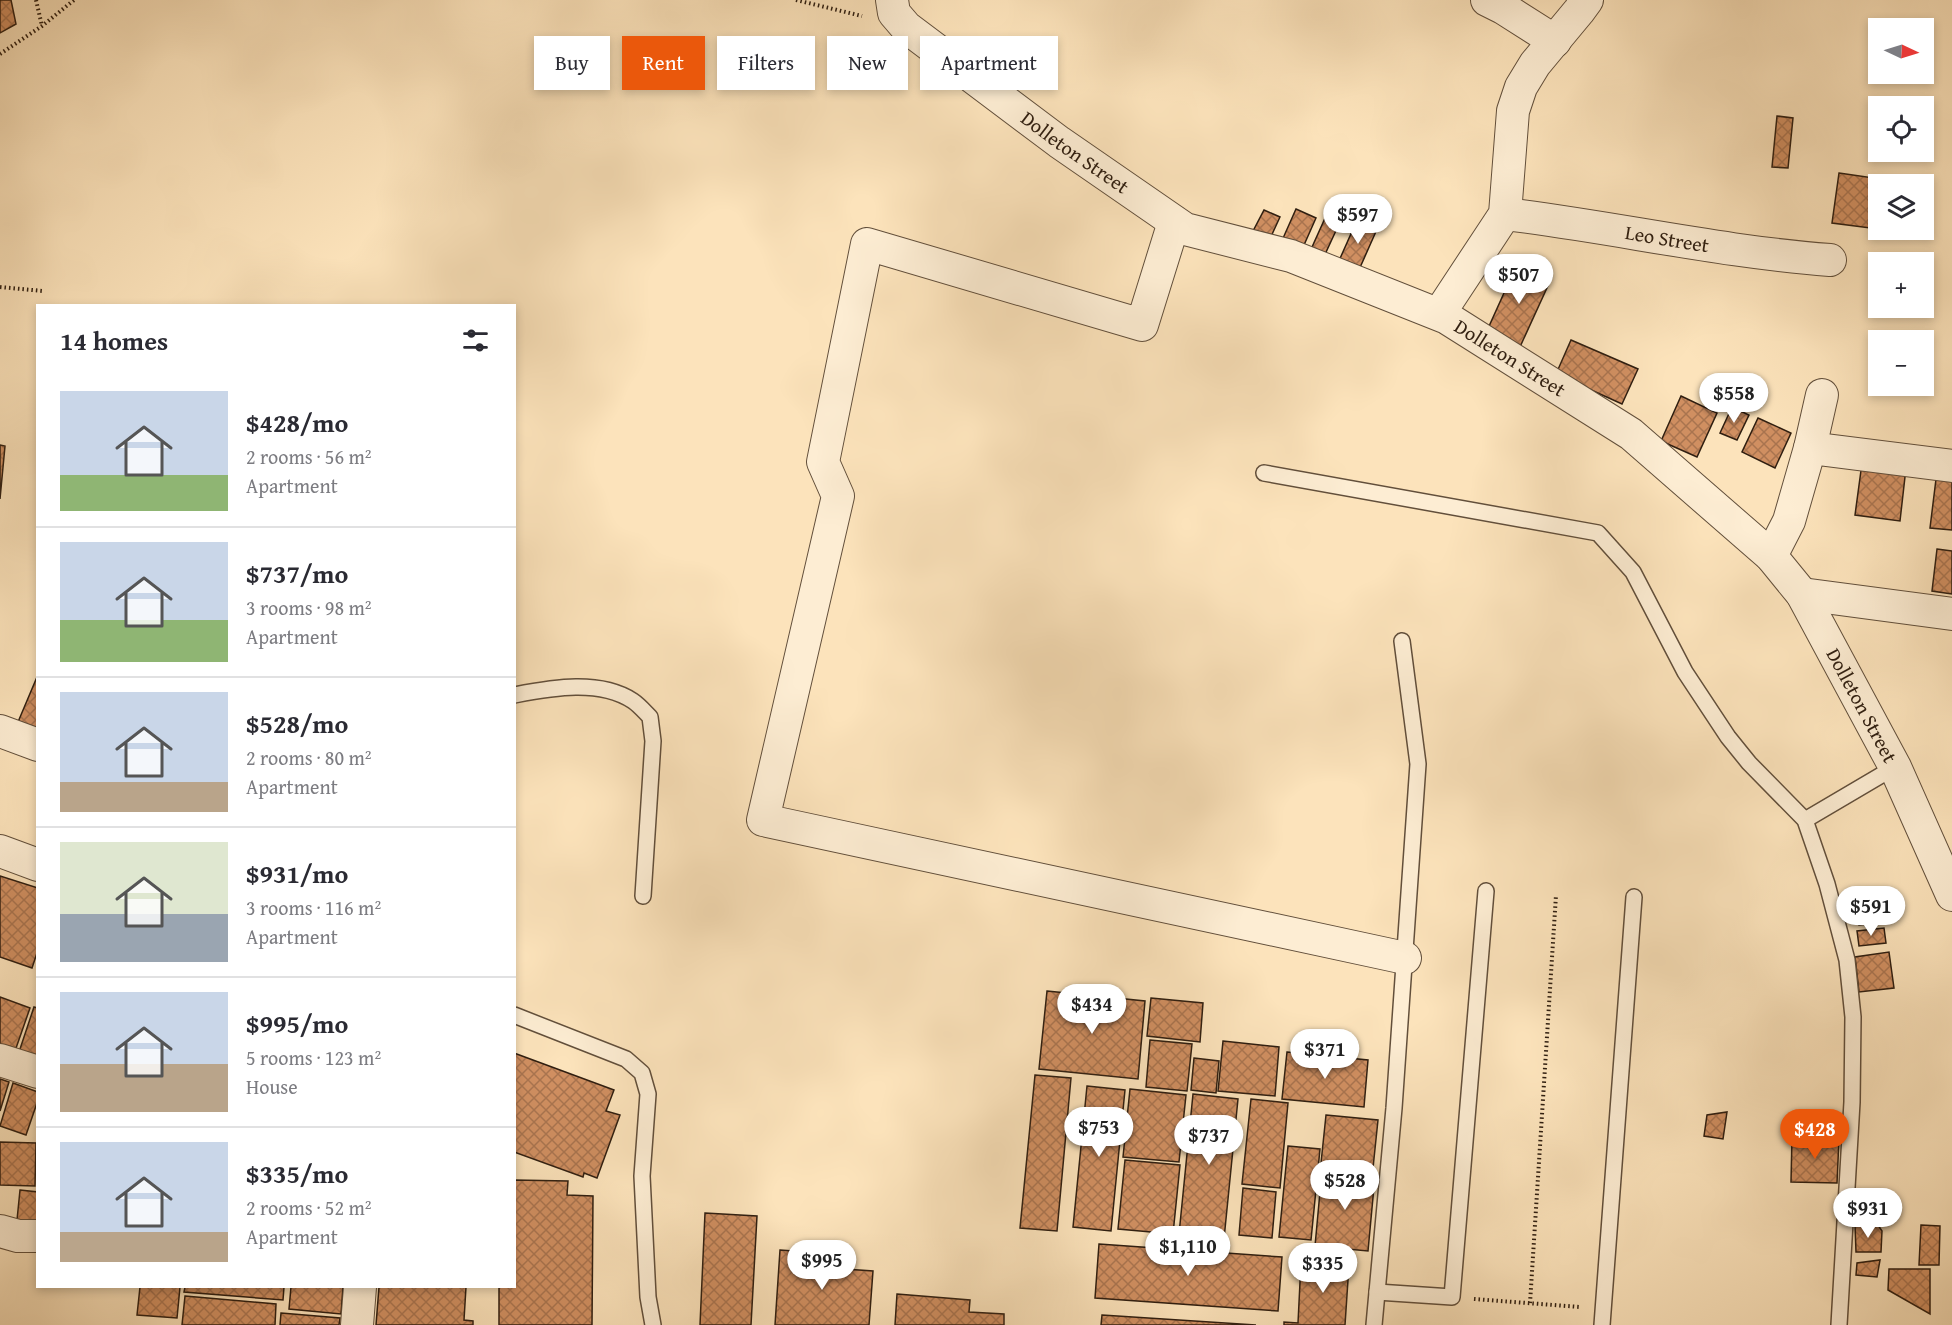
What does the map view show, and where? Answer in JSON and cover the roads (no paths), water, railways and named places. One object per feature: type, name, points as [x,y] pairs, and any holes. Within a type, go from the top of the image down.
[{"type":"street","points":[[1487,0],[1555,41]]},
{"type":"street","points":[[1438,314],[1505,214],[1513,111],[1521,87],[1535,64],[1587,0]]},
{"type":"street","name":"Dolleton Street","points":[[897,13],[1059,142],[1185,229],[1291,256],[1447,318],[1631,434],[1771,556],[1802,594],[1895,767],[1952,895]]},
{"type":"street","name":"Leo Street","points":[[1505,214],[1751,251],[1830,260]]},
{"type":"street","points":[[1174,222],[1142,326],[867,244],[823,462],[838,496],[763,820],[1405,958]]},
{"type":"street","points":[[1771,556],[1789,521],[1810,448],[1822,395]]},
{"type":"street","points":[[1810,448],[1952,466]]},
{"type":"street","points":[[1802,594],[1952,614]]},
{"type":"street","points":[[0,731],[36,744]]},
{"type":"street","points":[[0,851],[36,864]]},
{"type":"street","points":[[0,1060],[36,1071]]},
{"type":"street","points":[[0,1232],[18,1236],[36,1236]]},
{"type":"street","points":[[357,1325],[360,1288]]},
{"type":"lane","points":[[1264,473],[1598,533],[1633,572],[1685,672],[1728,737],[1749,763],[1805,820],[1827,884],[1847,960],[1853,1017],[1852,1102],[1839,1325]]},
{"type":"lane","points":[[1374,1325],[1394,1108],[1418,764],[1402,641]]},
{"type":"lane","points":[[516,695],[566,687],[605,689],[633,701],[650,717],[653,741],[643,896]]},
{"type":"lane","points":[[1805,820],[1895,767]]},
{"type":"lane","points":[[1377,1292],[1452,1297],[1486,891]]},
{"type":"lane","points":[[1602,1325],[1634,897]]},
{"type":"lane","points":[[516,1016],[626,1059],[642,1073],[648,1094],[642,1176],[648,1296],[653,1325]]}]
